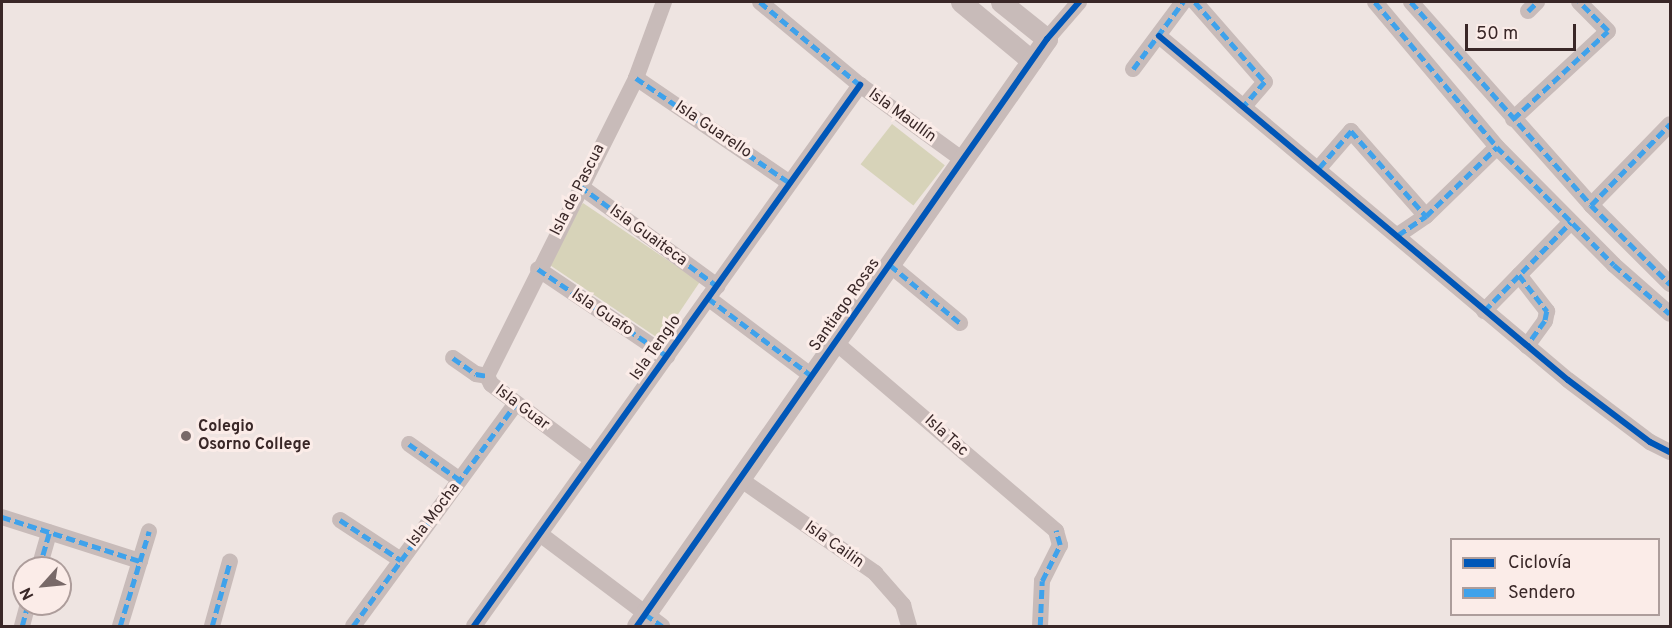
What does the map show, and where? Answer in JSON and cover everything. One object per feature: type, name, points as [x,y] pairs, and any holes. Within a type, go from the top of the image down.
[{"type":"street","name":"Isla de Pascua","points":[[487,376],[538,269],[636,78],[664,2]]},
{"type":"street","name":"Isla Maullín","points":[[760,2],[860,85],[963,160]]},
{"type":"street","points":[[961,2],[1032,61]]},
{"type":"street","points":[[1001,2],[1047,39]]},
{"type":"street","name":"Santiago Rosas","points":[[648,622],[740,480],[812,376],[1047,39],[1079,2]]},
{"type":"street","points":[[1133,69],[1183,2]]},
{"type":"street","points":[[1195,2],[1265,82],[1243,107]]},
{"type":"street","points":[[1375,2],[1497,147],[1571,222],[1671,315]]},
{"type":"street","points":[[1411,2],[1591,205],[1671,284]]},
{"type":"street","points":[[1513,119],[1608,31],[1579,2]]},
{"type":"street","points":[[1159,36],[1319,168],[1527,346],[1650,442],[1671,452]]},
{"type":"street","name":"Isla Guarello","points":[[636,78],[790,183]]},
{"type":"street","name":"Isla Tenglo","points":[[474,627],[860,85]]},
{"type":"street","points":[[1591,205],[1671,124]]},
{"type":"street","points":[[1319,168],[1352,131],[1426,216]]},
{"type":"street","points":[[1398,235],[1426,216],[1497,147]]},
{"type":"street","name":"Isla Guaiteca","points":[[580,186],[812,376]]},
{"type":"street","points":[[1484,311],[1571,222]]},
{"type":"street","points":[[890,265],[960,323]]},
{"type":"street","name":"Isla Guafo","points":[[538,269],[667,356]]},
{"type":"street","points":[[1519,275],[1547,310],[1545,321],[1527,346]]},
{"type":"street","name":"Isla Tac","points":[[836,342],[1056,531],[1060,545],[1042,581],[1040,627]]},
{"type":"street","name":"Isla Guar","points":[[453,358],[476,374],[487,376],[491,384],[592,460]]},
{"type":"street","name":"Isla Mocha","points":[[352,627],[516,403]]},
{"type":"street","points":[[409,444],[460,480]]},
{"type":"street","name":"Isla Cailin","points":[[740,480],[875,573],[903,605],[909,627]]},
{"type":"street","points":[[2,517],[140,561]]},
{"type":"street","points":[[340,520],[400,560]]},
{"type":"street","points":[[120,627],[149,531]]},
{"type":"street","points":[[42,556],[49,532]]},
{"type":"street","points":[[540,534],[648,622]]},
{"type":"street","points":[[212,627],[230,561]]},
{"type":"shaded area","points":[[892,124],[945,165],[913,205],[861,164]]},
{"type":"shaded area","points":[[583,203],[700,282],[661,340],[544,261]]},
{"type":"marked path","points":[[760,2],[860,85]]},
{"type":"marked path","points":[[1133,69],[1183,2]]},
{"type":"marked path","points":[[1195,2],[1265,82],[1243,107]]},
{"type":"marked path","points":[[1375,2],[1497,147],[1614,265],[1670,314]]},
{"type":"marked path","points":[[1411,2],[1591,205],[1670,284]]},
{"type":"marked path","points":[[1528,11],[1537,2]]},
{"type":"marked path","points":[[1513,119],[1608,31],[1579,2]]},
{"type":"marked path","points":[[636,78],[790,183]]},
{"type":"marked path","points":[[1591,205],[1670,124]]},
{"type":"marked path","points":[[1319,168],[1351,131],[1426,216]]},
{"type":"marked path","points":[[1398,235],[1426,216],[1497,147]]},
{"type":"marked path","points":[[580,186],[717,286]]},
{"type":"marked path","points":[[1484,311],[1571,222]]},
{"type":"marked path","points":[[890,265],[960,323]]},
{"type":"marked path","points":[[538,269],[667,356]]},
{"type":"marked path","points":[[1519,275],[1547,311],[1545,321],[1527,346]]},
{"type":"marked path","points":[[708,298],[812,376]]},
{"type":"marked path","points":[[453,358],[476,374],[487,376]]},
{"type":"marked path","points":[[353,626],[516,403]]},
{"type":"marked path","points":[[409,444],[460,480]]},
{"type":"marked path","points":[[2,517],[140,561]]},
{"type":"marked path","points":[[340,520],[401,560]]},
{"type":"marked path","points":[[120,626],[149,531]]},
{"type":"marked path","points":[[1040,626],[1042,581],[1060,545],[1056,531]]},
{"type":"marked path","points":[[42,556],[49,532]]},
{"type":"marked path","points":[[212,626],[230,561]]},
{"type":"marked path","points":[[645,614],[662,626]]},
{"type":"marked path","points":[[22,626],[25,616]]},
{"type":"cycle path","points":[[637,626],[1047,39],[1079,2]]},
{"type":"cycle path","points":[[1159,36],[1568,380],[1650,442],[1670,452]]},
{"type":"cycle path","points":[[474,626],[860,85]]},
{"type":"place","name":"Colegio Osorno College","points":[[186,436]]}]
